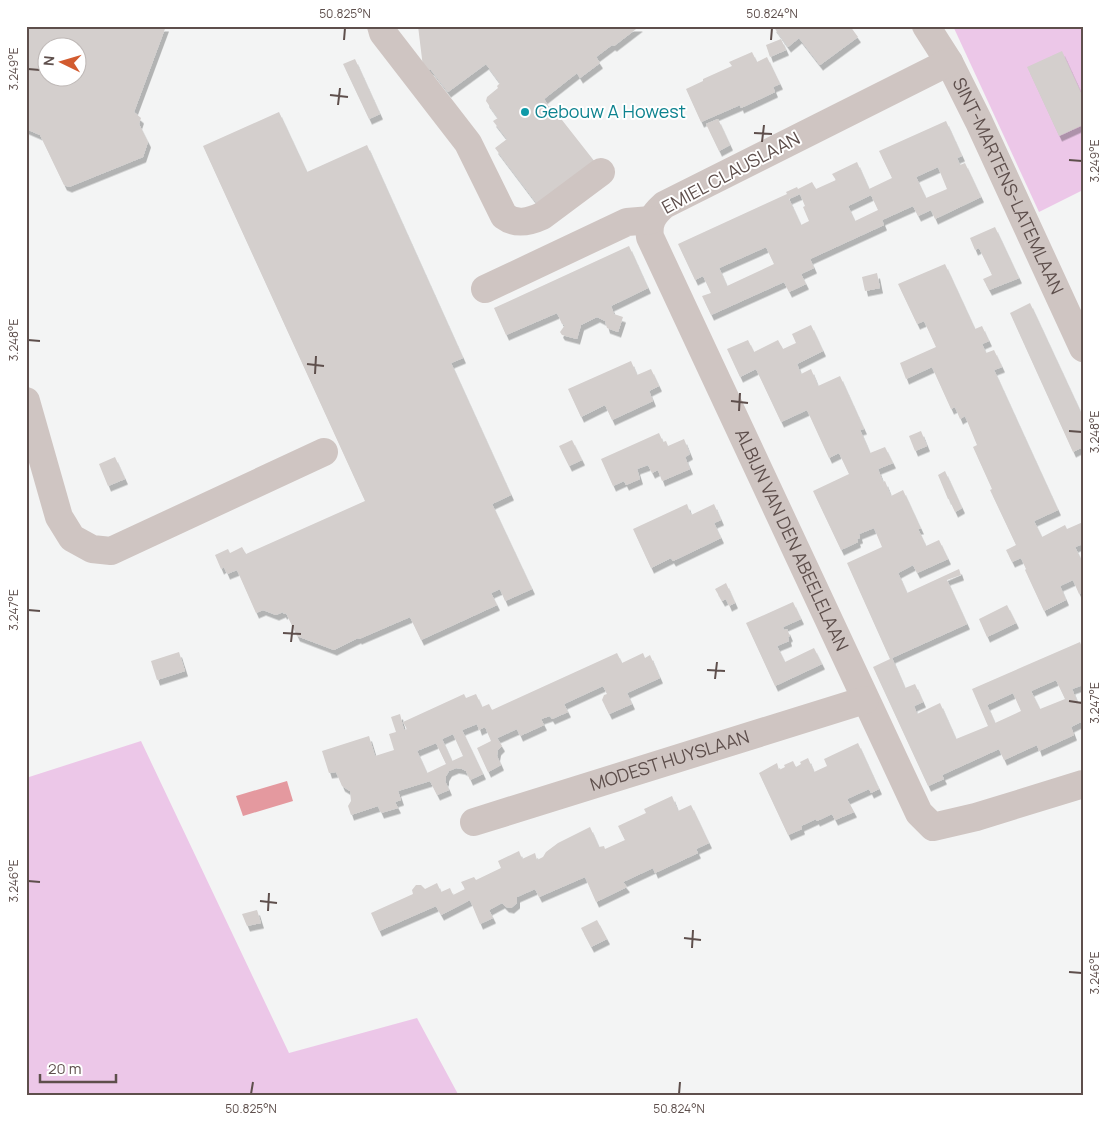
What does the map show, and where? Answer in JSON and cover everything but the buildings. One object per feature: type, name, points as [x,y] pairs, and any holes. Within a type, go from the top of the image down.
[{"type":"street","points":[[381,26],[383,33],[468,143],[504,216],[511,221],[531,221],[542,216],[601,172]]},
{"type":"street","name":"SINT-MARTENS-LATEMLAAN","points":[[926,26],[949,62],[1083,348]]},
{"type":"street","name":"EMIEL CLAUSLAAN","points":[[485,289],[627,222],[651,220],[664,205],[949,62]]},
{"type":"street","name":"ALBIJN VAN DEN ABEELELAAN","points":[[651,220],[649,228],[650,237],[919,813],[933,827],[976,817],[1083,784]]},
{"type":"street","points":[[26,401],[59,517],[72,538],[92,548],[111,550],[324,452]]},
{"type":"street","name":"MODEST HUYSLAAN","points":[[474,822],[865,700]]},
{"type":"shaded area","points":[[953,26],[1083,26],[1083,190],[1039,212]]},
{"type":"shaded area","points":[[141,741],[289,1053],[417,1018],[459,1096],[26,1096],[26,778]]},
{"type":"shaded area","points":[[287,781],[293,801],[243,816],[236,796]]},
{"type":"place","name":"Gebouw A Howest","points":[[525,112]]}]
